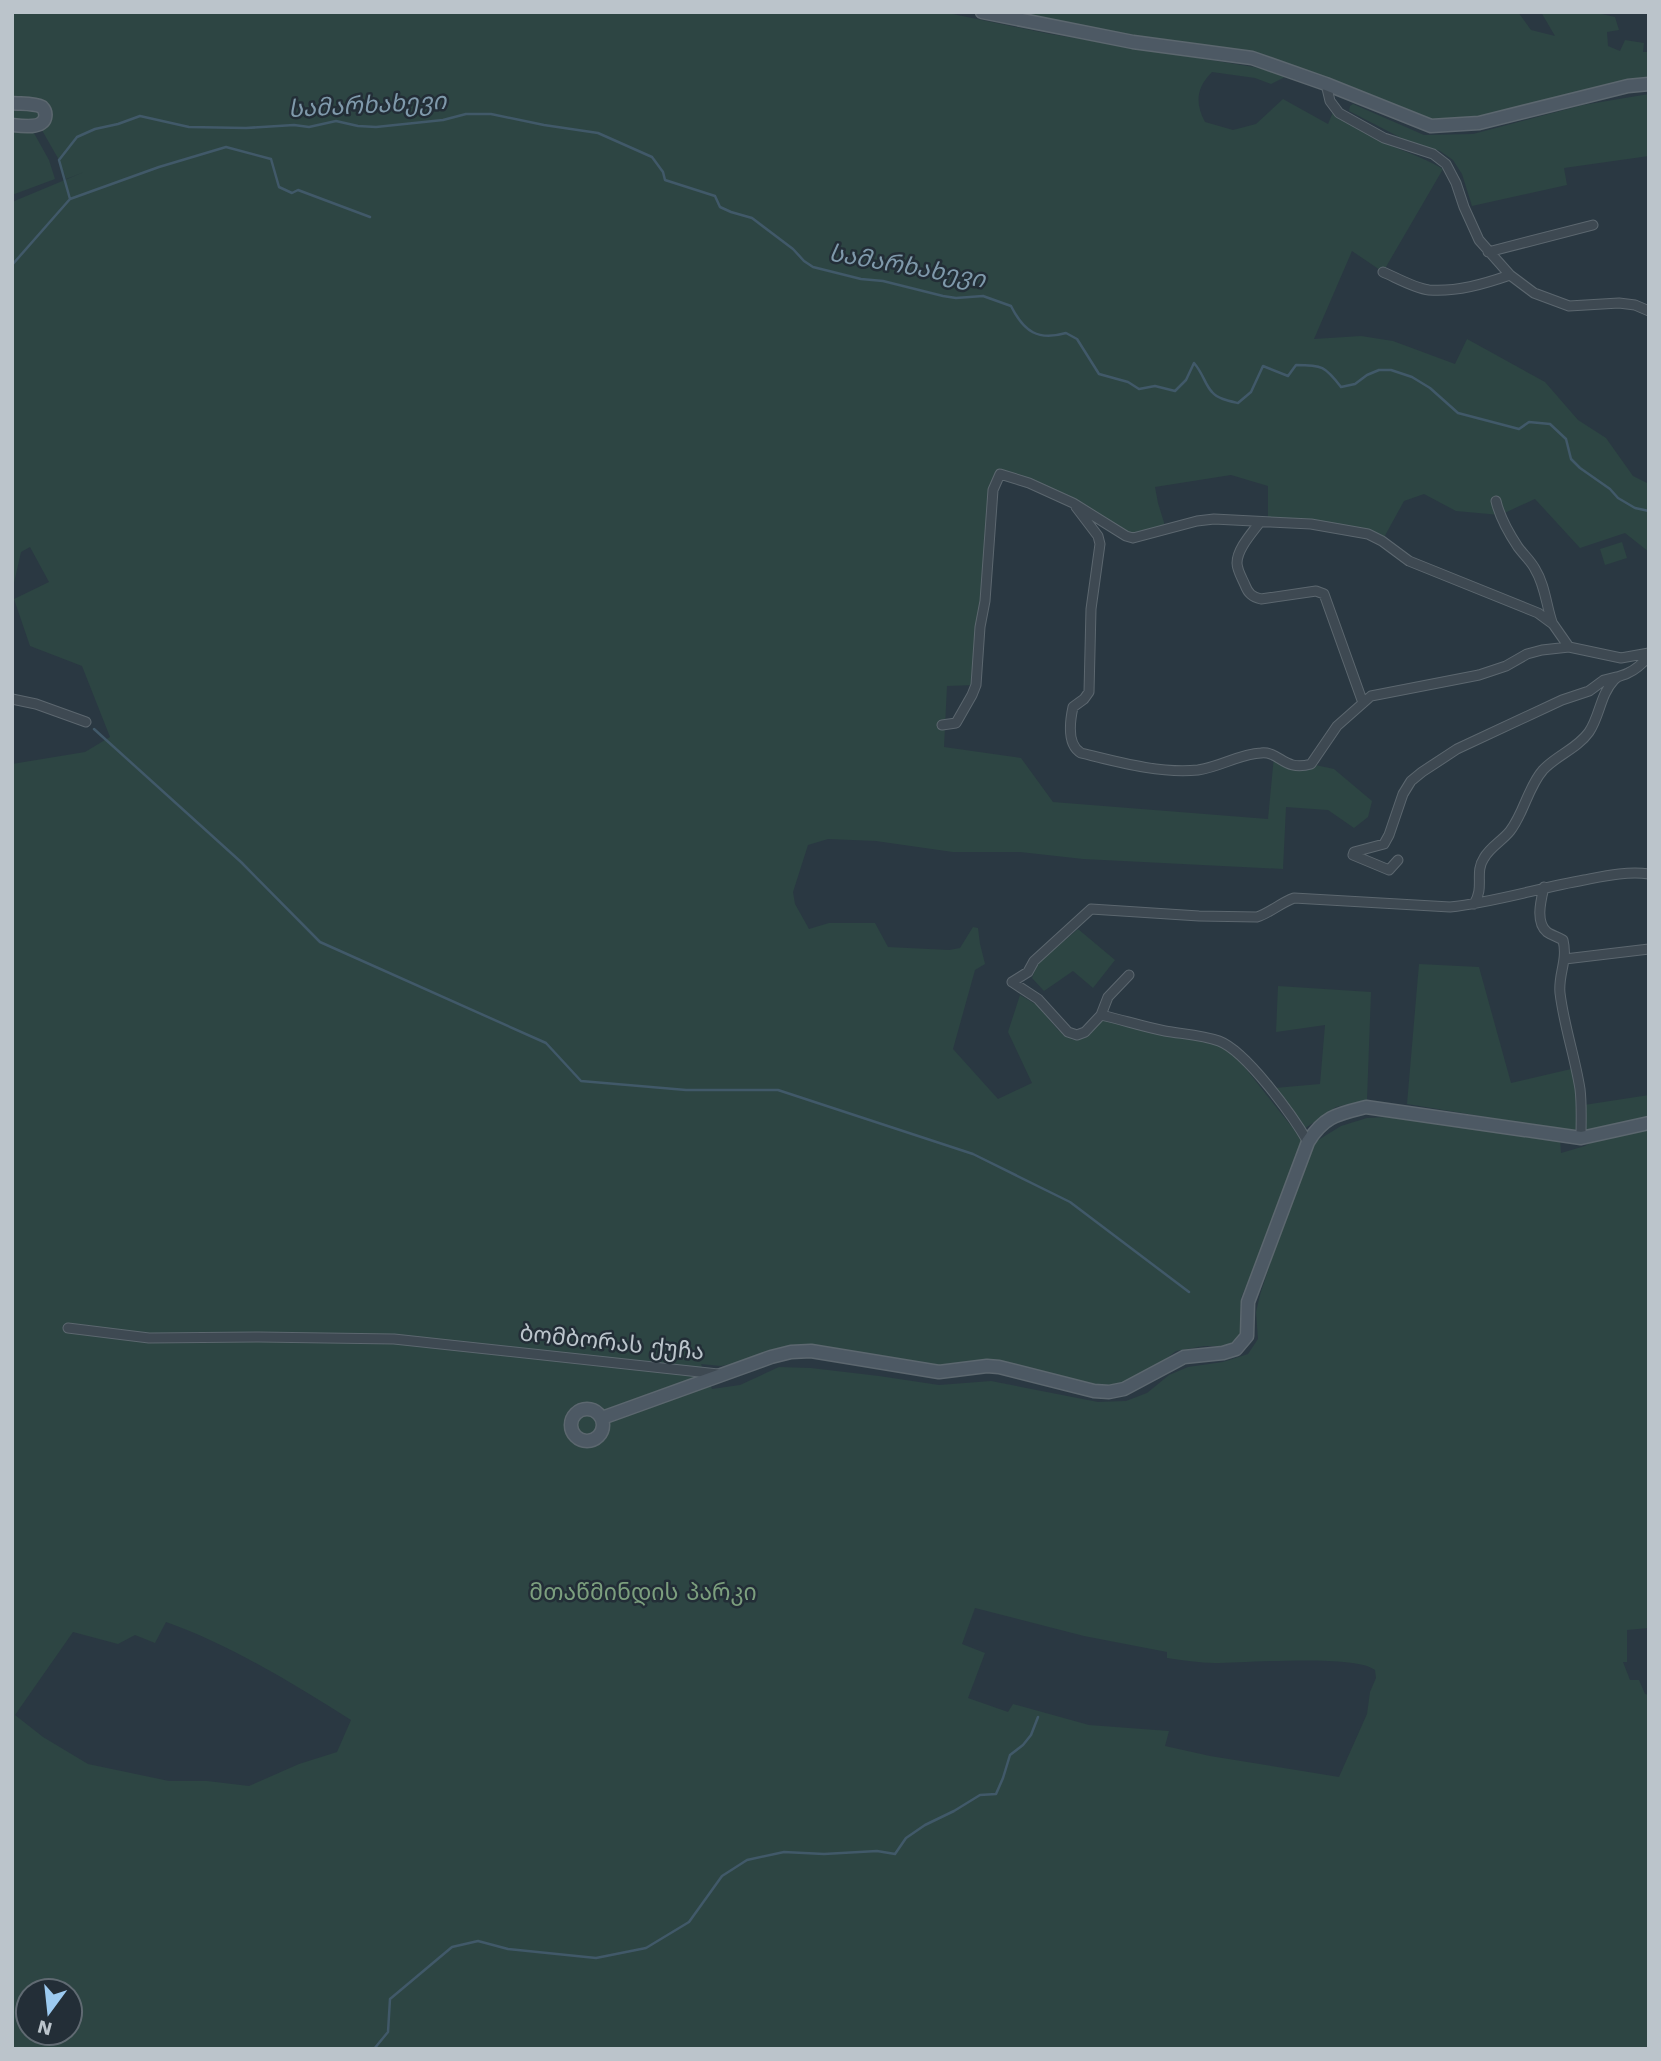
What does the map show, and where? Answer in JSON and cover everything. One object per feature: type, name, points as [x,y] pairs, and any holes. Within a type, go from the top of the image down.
[{"type":"street","points":[[982,12],[1133,42],[1252,58],[1431,126],[1479,123],[1628,86],[1649,84]]},
{"type":"street","points":[[1326,84],[1330,101],[1339,113],[1384,138],[1433,154],[1446,163],[1479,240],[1510,275],[1534,293],[1569,306],[1619,303],[1635,305],[1649,311]]},
{"type":"street","points":[[12,103],[38,106],[44,109],[46,115],[44,121],[39,124],[23,127],[12,125]]},
{"type":"street","points":[[1488,252],[1593,225]]},
{"type":"street","points":[[1383,272],[1427,290],[1469,287],[1510,275]]},
{"type":"street","points":[[942,725],[956,723],[976,685],[993,490],[1000,474],[1029,483],[1073,503],[1133,538],[1214,519],[1311,524],[1368,534],[1409,561],[1523,606],[1553,624]]},
{"type":"street","points":[[1496,501],[1508,532],[1534,567],[1544,586],[1547,606],[1557,632],[1570,647]]},
{"type":"street","points":[[1073,503],[1098,536],[1100,544],[1091,608],[1089,692],[1073,707],[1073,745],[1076,750],[1143,768],[1197,770],[1260,753],[1270,754],[1289,765],[1303,766],[1311,764],[1337,726],[1371,696],[1479,675],[1542,650],[1570,647],[1621,658],[1649,654]]},
{"type":"street","points":[[1259,522],[1239,553],[1237,561],[1248,592],[1261,599],[1316,591],[1324,594],[1363,703]]},
{"type":"street","points":[[1398,860],[1389,870],[1353,855],[1354,852],[1384,844],[1403,794],[1422,772],[1457,749],[1562,700],[1589,691],[1604,680],[1627,674],[1639,667],[1649,654]]},
{"type":"street","points":[[1474,904],[1481,889],[1480,866],[1485,856],[1511,830],[1541,772],[1578,744],[1589,732],[1605,692],[1616,677]]},
{"type":"street","points":[[12,699],[36,704],[86,722]]},
{"type":"street","points":[[1129,975],[1108,997],[1101,1015],[1085,1032],[1072,1034],[1038,999],[1012,979],[1028,972],[1034,961],[1091,909],[1257,917],[1294,898],[1450,907],[1623,873],[1649,874]]},
{"type":"street","points":[[1544,887],[1540,909],[1541,923],[1548,933],[1563,940],[1565,959],[1559,988],[1580,1091],[1581,1138],[1649,1123]]},
{"type":"street","points":[[1565,959],[1649,949]]},
{"type":"street","points":[[1101,1015],[1219,1041],[1234,1049],[1267,1085],[1308,1142]]},
{"type":"street","name":"ბომბორას ქუჩა","points":[[68,1328],[149,1338],[259,1336],[394,1339],[720,1375],[771,1357],[811,1350],[939,1373],[987,1366],[999,1367],[1094,1391],[1109,1392],[1135,1384],[1184,1356],[1223,1353],[1236,1349],[1247,1336],[1248,1302],[1308,1142],[1317,1128],[1338,1114],[1366,1107],[1581,1138]]},
{"type":"street","points":[[601,1418],[720,1375]]},
{"type":"green space","name":"მთაწმინდის პარკი","points":[[12,12],[943,12],[1050,34],[1254,67],[1287,76],[1271,84],[1255,78],[1212,72],[1203,84],[1199,96],[1205,122],[1233,130],[1256,124],[1283,99],[1328,124],[1333,112],[1370,136],[1443,169],[1383,272],[1352,251],[1314,339],[1361,336],[1393,341],[1455,364],[1467,339],[1545,382],[1578,420],[1606,438],[1633,476],[1649,484],[1649,552],[1625,533],[1580,548],[1535,499],[1500,515],[1456,511],[1424,494],[1404,501],[1382,541],[1368,534],[1268,522],[1268,486],[1231,475],[1155,487],[1166,529],[1133,538],[1073,503],[1000,474],[993,490],[976,685],[947,686],[944,747],[1021,758],[1053,802],[1268,819],[1274,756],[1334,769],[1372,801],[1368,817],[1354,828],[1328,810],[1286,807],[1283,869],[1083,859],[1020,852],[953,852],[876,841],[828,839],[808,845],[793,892],[795,904],[809,929],[829,923],[875,923],[888,947],[949,950],[960,948],[973,927],[978,928],[985,964],[975,970],[953,1049],[998,1099],[1032,1083],[1008,1032],[1020,995],[1037,1005],[1058,1030],[1073,1040],[1086,1037],[1102,1020],[1221,1046],[1235,1055],[1303,1141],[1241,1298],[1240,1333],[1235,1342],[1224,1346],[1176,1351],[1153,1369],[1119,1385],[1100,1387],[1014,1364],[992,1361],[941,1368],[844,1351],[721,1366],[701,1364],[712,1389],[740,1385],[779,1367],[811,1368],[939,1385],[991,1381],[1098,1402],[1126,1401],[1147,1393],[1169,1375],[1188,1367],[1223,1362],[1248,1354],[1258,1339],[1256,1312],[1260,1295],[1301,1168],[1315,1142],[1341,1126],[1367,1118],[1386,1117],[1560,1139],[1561,1153],[1585,1146],[1596,1139],[1649,1128],[1649,1628],[1627,1630],[1627,1662],[1623,1662],[1630,1680],[1639,1680],[1645,1694],[1649,1695],[1649,2049],[12,2049],[12,764],[85,752],[110,737],[82,666],[30,646],[14,599],[49,582],[30,547],[21,552],[14,583],[12,582],[12,202],[84,172],[66,179],[59,160],[39,125],[30,126],[49,160],[55,179],[12,195]],"holes":[[[975,1608],[1084,1636],[1167,1652],[1167,1658],[1209,1663],[1346,1662],[1375,1670],[1376,1678],[1370,1692],[1367,1714],[1339,1777],[1165,1746],[1169,1731],[1089,1725],[1013,1704],[1008,1712],[968,1698],[985,1653],[962,1644]],[[166,1622],[238,1653],[351,1720],[337,1752],[299,1764],[249,1786],[207,1781],[169,1781],[88,1764],[43,1737],[15,1715],[73,1632],[118,1644],[135,1635],[155,1643]]]},
{"type":"green space","points":[[1008,12],[1518,12],[1531,30],[1555,36],[1541,12],[1593,12],[1615,17],[1619,30],[1607,32],[1608,46],[1620,51],[1625,40],[1644,43],[1643,52],[1649,52],[1649,79],[1480,120],[1444,122],[1425,119],[1268,56],[1193,47]]},
{"type":"green space","points":[[1649,94],[1649,156],[1564,168],[1567,185],[1472,206],[1462,174],[1453,160],[1440,151],[1407,141],[1349,111],[1353,104],[1424,135],[1473,134],[1583,105]]},
{"type":"green space","points":[[1622,542],[1627,558],[1605,565],[1600,549]]},
{"type":"green space","points":[[1078,929],[1115,960],[1093,988],[1073,971],[1044,991],[1032,978],[1038,963]]},
{"type":"green space","points":[[1419,964],[1479,967],[1511,1083],[1571,1069],[1577,1093],[1576,1129],[1572,1131],[1407,1104]]},
{"type":"green space","points":[[1278,986],[1371,992],[1367,1100],[1336,1107],[1304,1129],[1275,1088],[1320,1084],[1325,1025],[1276,1032]]},
{"type":"green space","points":[[1649,1095],[1649,1117],[1586,1133],[1584,1105]]},
{"type":"waterway","name":"სამარხახევი","points":[[12,265],[70,199],[59,160],[77,137],[95,129],[140,116],[189,127],[246,128],[294,125],[309,127],[336,121],[376,127],[443,120],[466,114],[491,114],[598,133],[652,157],[663,172],[665,180],[715,196],[720,207],[752,218],[813,267],[943,296],[983,296],[1011,306],[1021,322],[1033,332],[1047,336],[1066,333],[1077,339],[1099,374],[1128,382],[1139,389],[1155,386],[1175,391],[1186,380],[1194,363],[1214,394],[1238,403],[1251,392],[1263,366],[1288,376],[1296,365],[1317,366],[1327,371],[1341,387],[1355,384],[1379,370],[1391,370],[1412,377],[1430,388],[1458,413],[1519,429],[1529,422],[1550,424],[1566,439],[1571,459],[1580,468],[1610,489],[1618,498],[1635,508],[1649,511]]},
{"type":"waterway","points":[[70,199],[159,167],[226,147],[271,159],[279,187],[292,193],[298,190],[370,217]]},
{"type":"waterway","points":[[94,729],[241,862],[320,942],[546,1043],[581,1081],[686,1090],[778,1090],[973,1154],[1070,1202],[1189,1292]]},
{"type":"waterway","points":[[374,2049],[388,2032],[390,1999],[452,1947],[478,1941],[508,1949],[596,1958],[646,1948],[689,1922],[722,1876],[747,1860],[784,1852],[824,1854],[877,1851],[895,1854],[906,1838],[925,1825],[980,1795],[996,1794],[1010,1755],[1031,1735],[1038,1717]]}]
